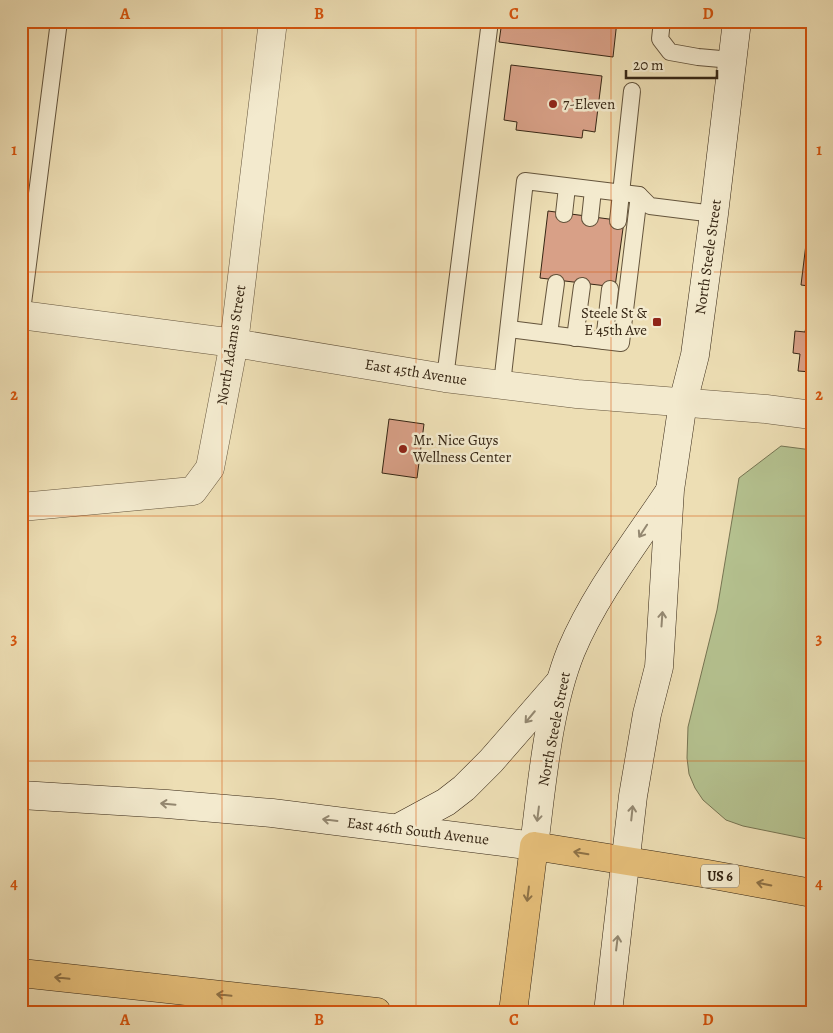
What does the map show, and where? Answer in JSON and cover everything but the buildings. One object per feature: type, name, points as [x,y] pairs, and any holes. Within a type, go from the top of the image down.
[{"type":"highway","name":"East 46th South Avenue","points":[[534,846],[812,893]]},
{"type":"highway","points":[[512,1012],[534,846]]},
{"type":"highway","points":[[21,973],[377,1012]]},
{"type":"street","name":"North Adams Street","points":[[21,508],[193,491],[210,468],[234,343],[273,21]]},
{"type":"street","name":"North Steele Street","points":[[609,1001],[627,861],[633,796],[659,667],[670,490],[683,402],[695,355],[714,214],[736,21]]},
{"type":"street","name":"East 45th Avenue","points":[[22,315],[234,343],[445,378],[577,394],[766,409],[812,415]]},
{"type":"street","name":"North Steele Street","points":[[534,846],[549,738],[561,680],[572,650],[598,600],[670,490]]},
{"type":"street","points":[[398,828],[446,802],[474,778],[561,680]]},
{"type":"street","name":"East 46th South Avenue","points":[[21,795],[272,813],[534,846]]},
{"type":"lane","points":[[21,319],[59,21]]},
{"type":"lane","points":[[445,378],[490,21]]},
{"type":"lane","points":[[662,21],[660,39],[670,52],[732,60]]},
{"type":"lane","points":[[618,221],[632,91]]},
{"type":"lane","points":[[502,384],[525,181],[639,195],[650,206],[714,214]]},
{"type":"lane","points":[[564,214],[567,187]]},
{"type":"lane","points":[[590,218],[593,190]]},
{"type":"lane","points":[[509,329],[621,343],[639,195]]},
{"type":"lane","points":[[549,334],[556,283]]},
{"type":"lane","points":[[575,338],[582,286]]},
{"type":"lane","points":[[604,341],[610,289]]},
{"type":"green space","points":[[781,446],[812,450],[812,840],[743,826],[726,820],[703,800],[695,788],[689,774],[687,758],[688,727],[717,610],[739,478]]},
{"type":"place","name":"7-Eleven","points":[[553,104]]},
{"type":"place","name":"Steele St & E 45th Ave","points":[[657,322]]},
{"type":"place","name":"Mr. Nice Guys Wellness Center","points":[[403,449]]}]
